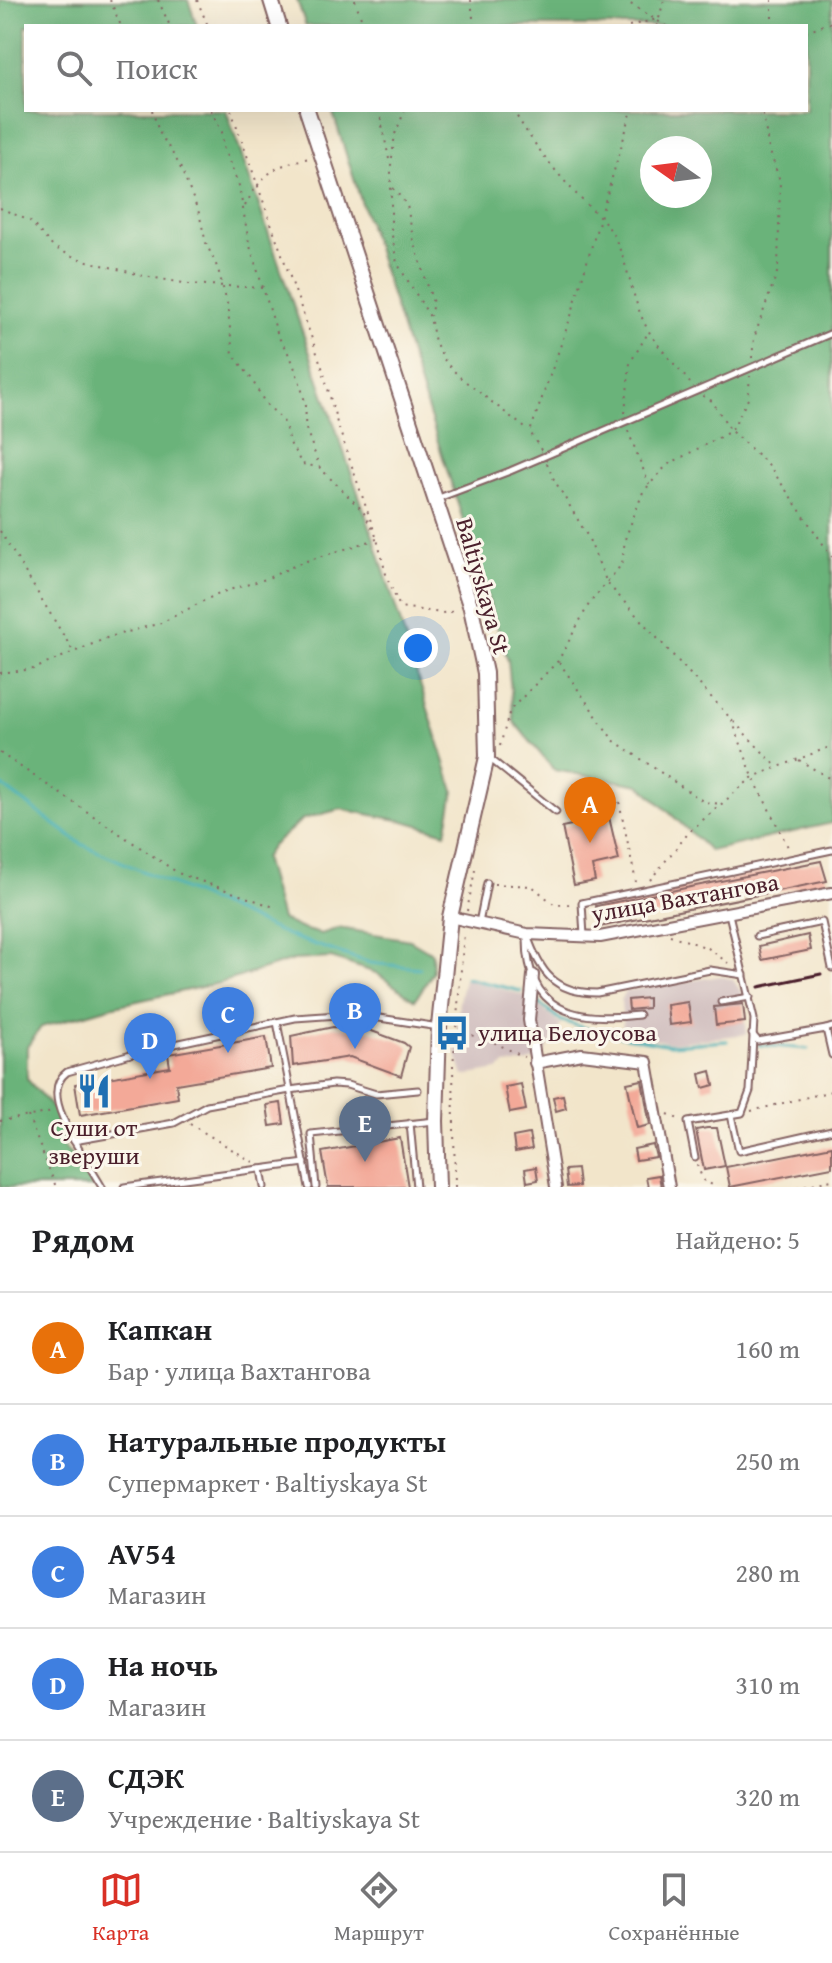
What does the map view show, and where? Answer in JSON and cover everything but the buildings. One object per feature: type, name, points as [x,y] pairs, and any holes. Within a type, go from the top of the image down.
[{"type":"main road","points":[[271,0],[278,24]]},
{"type":"main road","name":"Baltiyskaya St","points":[[308,112],[471,608],[485,673],[492,761],[458,919],[439,1027],[436,1121],[438,1187]]},
{"type":"street","name":"улица Вахтангова","points":[[458,919],[527,934],[600,937],[832,893]]},
{"type":"street","points":[[533,975],[529,1020],[556,1187]]},
{"type":"street","points":[[535,1063],[582,1054],[643,1061],[649,1066],[669,1187]]},
{"type":"lane","points":[[435,499],[832,333]]},
{"type":"lane","points":[[492,761],[556,812]]},
{"type":"lane","points":[[584,936],[582,903],[832,850]]},
{"type":"lane","points":[[479,924],[487,883]]},
{"type":"lane","points":[[695,1158],[688,1122],[742,1113],[750,1091],[754,1019],[728,913]]},
{"type":"lane","points":[[757,936],[822,922],[832,968]]},
{"type":"lane","points":[[527,934],[537,964],[546,975],[569,989],[584,993],[710,970],[744,975]]},
{"type":"lane","points":[[527,934],[527,951],[541,994],[562,1010],[596,1016],[639,1015]]},
{"type":"lane","points":[[721,1002],[750,997]]},
{"type":"lane","points":[[102,1187],[74,1141],[61,1111],[57,1084],[67,1072],[138,1052],[277,1022],[353,1014],[439,1027]]},
{"type":"lane","points":[[277,1022],[309,1187]]},
{"type":"lane","points":[[752,1034],[758,1041],[829,1028],[832,1055]]},
{"type":"lane","points":[[74,1141],[174,1123],[207,1105],[290,1090],[333,1084],[376,1094],[418,1090]]},
{"type":"lane","points":[[731,1115],[739,1151],[832,1130]]},
{"type":"lane","points":[[316,1187],[311,1134],[436,1121]]},
{"type":"lane","points":[[410,1123],[416,1187]]},
{"type":"lane","points":[[124,1187],[305,1163]]},
{"type":"lane","points":[[263,1169],[264,1187]]},
{"type":"path","points":[[110,0],[120,24]]},
{"type":"path","points":[[158,0],[169,24]]},
{"type":"path","points":[[197,0],[207,24]]},
{"type":"path","points":[[355,0],[363,24]]},
{"type":"path","points":[[471,0],[473,24]]},
{"type":"path","points":[[624,0],[664,24]]},
{"type":"path","points":[[658,24],[664,0]]},
{"type":"path","points":[[772,0],[772,24]]},
{"type":"path","points":[[638,24],[659,19]]},
{"type":"path","points":[[468,24],[472,21]]},
{"type":"path","points":[[808,30],[832,22]]},
{"type":"path","points":[[153,112],[159,132],[179,164],[223,286],[233,354],[265,403],[283,420],[291,445],[302,464],[320,468]]},
{"type":"path","points":[[212,112],[222,132],[223,147],[239,186],[249,243],[278,336],[291,358],[300,383],[306,406],[305,426],[320,468],[363,511],[377,539]]},
{"type":"path","points":[[232,112],[323,370],[387,578],[400,607],[442,613],[471,608]]},
{"type":"path","points":[[379,112],[391,165],[391,230],[397,263],[430,317],[435,342],[446,363],[530,432],[588,537],[607,583],[778,767]]},
{"type":"path","points":[[391,165],[395,134],[404,112]]},
{"type":"path","points":[[514,112],[523,128],[564,179],[601,216],[621,250],[634,297],[649,332],[696,391],[712,401],[731,431],[768,464],[832,557]]},
{"type":"path","points":[[530,432],[571,316],[631,112]]},
{"type":"path","points":[[492,761],[510,710],[558,661],[589,604],[622,564],[625,539],[643,492],[667,465],[731,431],[748,399],[754,338],[778,270],[779,254],[780,181],[769,149],[762,112]]},
{"type":"path","points":[[243,208],[258,184],[277,167],[294,160],[319,156]]},
{"type":"path","points":[[392,187],[407,205],[413,238],[433,303],[430,317]]},
{"type":"path","points":[[0,208],[30,221],[53,247],[76,258],[189,284],[264,288]]},
{"type":"path","points":[[649,332],[630,363],[625,422],[649,485]]},
{"type":"path","points":[[0,531],[74,652]]},
{"type":"path","points":[[0,673],[34,669],[109,637],[161,623],[219,593],[377,539]]},
{"type":"path","points":[[558,661],[613,740],[704,802],[721,804]]},
{"type":"path","points":[[732,720],[753,777],[793,858]]},
{"type":"path","points":[[640,891],[690,831],[753,777],[832,746]]},
{"type":"path","points":[[0,753],[178,873],[277,908]]},
{"type":"path","points":[[798,760],[832,780]]},
{"type":"path","points":[[556,812],[619,801],[640,891]]},
{"type":"path","points":[[455,1187],[453,1117],[458,919],[475,868]]},
{"type":"path","points":[[487,883],[532,886],[555,905],[582,903]]},
{"type":"path","points":[[664,934],[708,948],[744,975]]},
{"type":"path","points":[[456,1032],[485,1038],[535,1063]]},
{"type":"path","points":[[742,1113],[832,1091]]},
{"type":"path","points":[[0,1121],[61,1111]]},
{"type":"path","points":[[665,1112],[677,1119]]},
{"type":"path","points":[[28,1116],[56,1187]]},
{"type":"path","points":[[182,1120],[263,1169]]},
{"type":"path","points":[[695,1158],[703,1180],[716,1187]]},
{"type":"path","points":[[797,1187],[832,1180]]},
{"type":"shaded area","points":[[721,976],[733,980],[742,993],[747,1034],[670,1043],[623,1030],[621,1000],[625,991]]},
{"type":"shaded area","points":[[464,979],[527,996],[561,1024],[543,1057],[464,1076],[456,1052],[459,1001]]},
{"type":"green space","points":[[0,0],[188,0],[196,24],[24,24],[24,112],[227,112],[374,539],[454,791],[446,833],[341,809],[303,819],[272,846],[264,858],[281,919],[321,934],[339,928],[410,940],[432,953],[433,972],[415,1000],[376,973],[331,958],[293,960],[220,983],[110,1007],[41,1027],[27,1047],[27,1079],[60,1117],[64,1147],[99,1187],[0,1187]]},
{"type":"green space","points":[[297,0],[832,0],[832,823],[710,851],[640,785],[554,770],[514,722],[508,661],[333,112],[808,112],[808,24],[305,24]]},
{"type":"waterway","points":[[0,784],[81,844],[292,937],[370,963],[420,968]]},
{"type":"waterway","points":[[466,978],[521,991]]},
{"type":"waterway","points":[[536,1001],[562,1021],[594,1031],[670,1045],[727,1041]]},
{"type":"waterway","points":[[759,1045],[808,1049]]},
{"type":"railway","points":[[759,987],[821,974]]},
{"type":"place","name":"Капкан","points":[[590,843]]},
{"type":"place","name":"улица Белоусова","points":[[452,1033]]},
{"type":"place","name":"Натуральные продукты","points":[[355,1049]]},
{"type":"place","name":"AV54","points":[[228,1053]]},
{"type":"place","name":"На ночь","points":[[150,1079]]},
{"type":"place","name":"Суши от зверуши","points":[[94,1091]]},
{"type":"place","name":"СДЭК","points":[[365,1162]]}]
